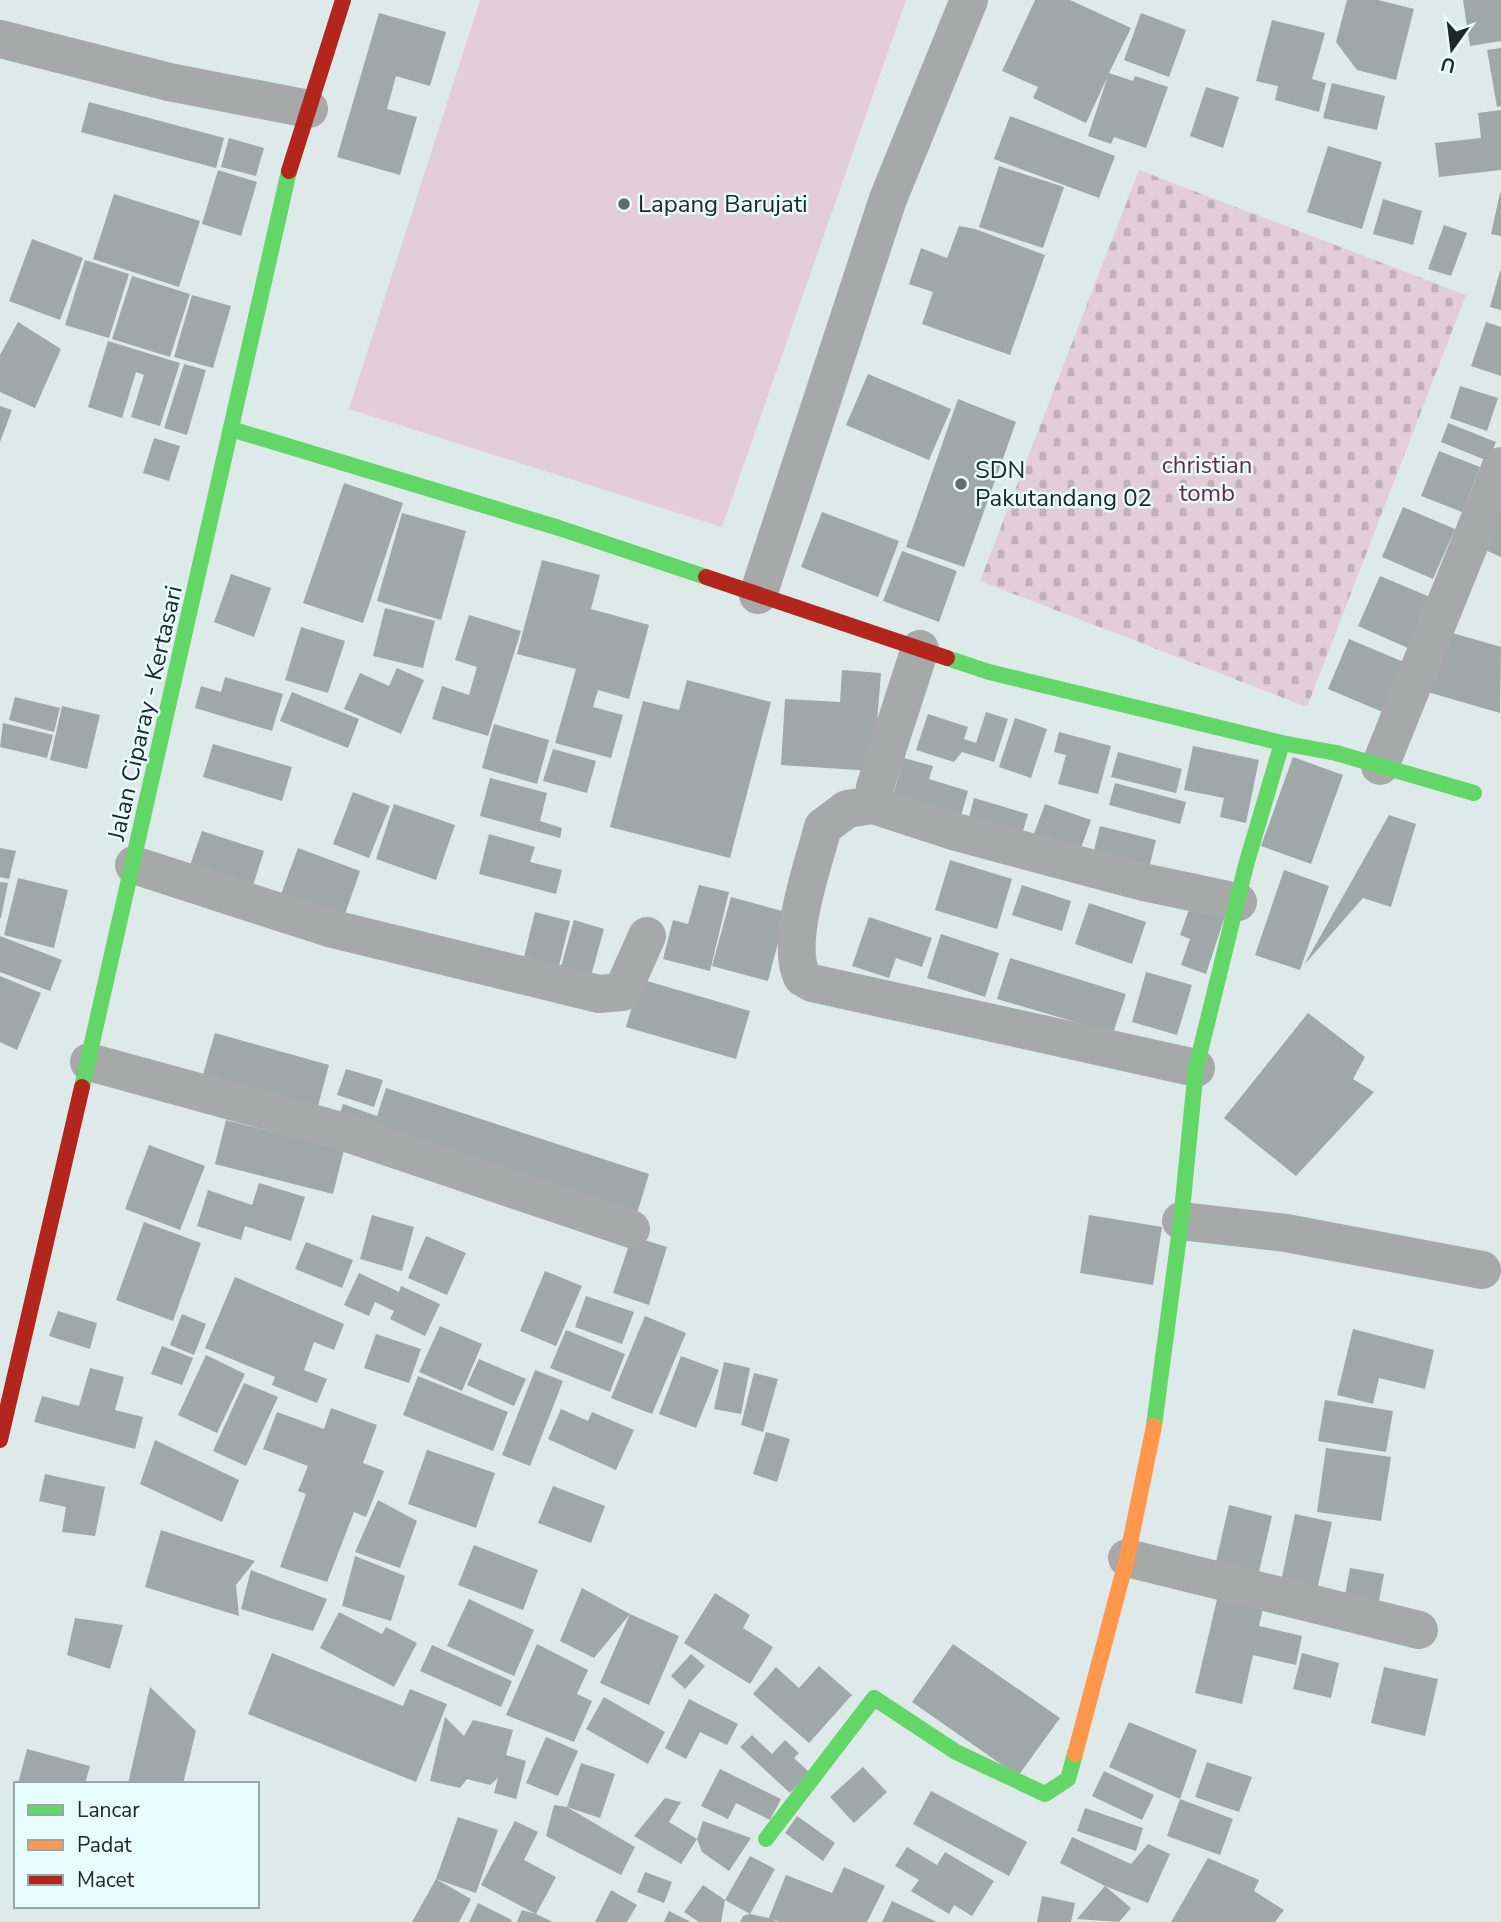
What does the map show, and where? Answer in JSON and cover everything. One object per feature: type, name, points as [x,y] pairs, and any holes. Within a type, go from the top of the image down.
[{"type":"street","name":"Jalan Ciparay - Kertasari","points":[[0,1440],[134,865],[295,146],[343,0]]},
{"type":"street","points":[[758,595],[888,199],[969,0]]},
{"type":"street","points":[[0,39],[169,82],[309,109]]},
{"type":"street","points":[[231,429],[559,528],[989,673],[1282,743],[1336,753],[1475,793]]},
{"type":"street","points":[[1380,766],[1501,466]]},
{"type":"street","points":[[873,805],[875,787],[919,649]]},
{"type":"street","points":[[766,1839],[874,1698],[907,1722],[999,1777],[1045,1794],[1068,1779],[1127,1558],[1155,1423],[1181,1222],[1196,1068],[1282,743]]},
{"type":"street","points":[[1196,1068],[812,983],[802,977],[796,965],[798,930],[823,827],[847,809],[873,805],[956,831],[1130,878],[1238,902]]},
{"type":"street","points":[[134,865],[329,928],[599,994],[622,992],[647,936]]},
{"type":"street","points":[[89,1062],[341,1131],[631,1229]]},
{"type":"street","points":[[1181,1222],[1286,1233],[1482,1270]]},
{"type":"street","points":[[1127,1558],[1419,1630]]},
{"type":"green space","name":"Lapang Barujati","points":[[480,0],[906,0],[722,527],[349,409]]},
{"type":"green space","name":"christian tomb","points":[[1139,170],[1466,295],[1307,707],[980,581]]},
{"type":"building","points":[[1035,0],[1070,0],[1131,28],[1109,73],[1133,81],[1135,76],[1168,87],[1146,148],[1114,137],[1111,144],[1088,136],[1108,76],[1086,123],[1033,98],[1038,87],[1002,71]]},
{"type":"building","points":[[1347,0],[1378,0],[1414,9],[1396,80],[1357,70],[1336,42]]},
{"type":"building","points":[[1463,0],[1501,0],[1501,41],[1470,46]]},
{"type":"building","points":[[379,13],[446,32],[430,86],[396,76],[387,109],[417,117],[400,175],[337,157]]},
{"type":"building","points":[[1141,13],[1186,30],[1169,77],[1124,60]]},
{"type":"building","points":[[1272,20],[1325,33],[1312,79],[1326,83],[1319,112],[1275,100],[1278,86],[1256,81]]},
{"type":"building","points":[[1501,48],[1501,106],[1497,107],[1487,50]]},
{"type":"building","points":[[1332,83],[1385,96],[1377,130],[1323,118]]},
{"type":"building","points":[[1206,87],[1239,97],[1223,148],[1190,136]]},
{"type":"building","points":[[89,102],[224,138],[216,168],[81,132]]},
{"type":"building","points":[[1501,110],[1501,170],[1439,177],[1435,143],[1481,138],[1478,113]]},
{"type":"building","points":[[1010,116],[1115,156],[1099,198],[994,159]]},
{"type":"building","points":[[229,138],[264,148],[256,176],[221,167]]},
{"type":"building","points":[[1328,146],[1382,162],[1362,229],[1307,212]]},
{"type":"building","points":[[999,166],[1064,187],[1043,248],[979,227]]},
{"type":"building","points":[[218,170],[257,182],[241,236],[202,224]]},
{"type":"building","points":[[1501,193],[1501,236],[1491,234]]},
{"type":"building","points":[[114,194],[200,221],[179,287],[93,259]]},
{"type":"building","points":[[1383,199],[1422,211],[1413,245],[1373,234]]},
{"type":"building","points":[[1444,225],[1467,233],[1451,276],[1428,269]]},
{"type":"building","points":[[959,226],[975,229],[1045,255],[1010,355],[922,324],[933,292],[909,284],[921,248],[947,258]]},
{"type":"building","points":[[32,239],[83,258],[60,320],[9,301]]},
{"type":"building","points":[[85,260],[129,274],[109,338],[65,325]]},
{"type":"building","points":[[1501,271],[1501,310],[1490,307]]},
{"type":"building","points":[[132,276],[190,294],[170,357],[112,339]]},
{"type":"building","points":[[192,295],[231,306],[213,368],[174,357]]},
{"type":"building","points":[[18,322],[61,349],[35,408],[0,392],[0,355]]},
{"type":"building","points":[[1486,322],[1501,327],[1501,376],[1471,366]]},
{"type":"building","points":[[108,341],[180,363],[160,426],[131,417],[144,375],[136,372],[122,418],[88,407]]},
{"type":"building","points":[[184,364],[206,370],[187,435],[164,428]]},
{"type":"building","points":[[868,374],[951,409],[929,460],[846,425]]},
{"type":"building","points":[[1460,386],[1498,398],[1487,431],[1450,418]]},
{"type":"building","name":"SDN Pakutandang 02","points":[[958,399],[1016,422],[964,567],[906,547]]},
{"type":"building","points":[[0,406],[12,410],[0,442]]},
{"type":"building","points":[[1448,423],[1496,442],[1488,461],[1441,442]]},
{"type":"building","points":[[154,438],[180,446],[169,481],[143,473]]},
{"type":"building","points":[[1439,451],[1480,467],[1462,512],[1421,496]]},
{"type":"building","points":[[344,483],[403,503],[363,623],[303,603]]},
{"type":"building","points":[[1403,507],[1455,529],[1433,579],[1382,557]]},
{"type":"building","points":[[1501,507],[1501,557],[1483,549]]},
{"type":"building","points":[[822,512],[899,541],[878,597],[801,567]]},
{"type":"building","points":[[402,513],[466,531],[441,620],[377,601]]},
{"type":"building","points":[[902,551],[957,571],[939,622],[883,601]]},
{"type":"building","points":[[542,560],[600,575],[591,609],[649,625],[629,699],[598,690],[593,707],[623,715],[611,758],[555,743],[576,669],[517,654]]},
{"type":"building","points":[[231,574],[271,588],[254,637],[214,622]]},
{"type":"building","points":[[1380,576],[1430,597],[1408,648],[1358,626]]},
{"type":"building","points":[[385,608],[435,621],[423,668],[373,656]]},
{"type":"building","points":[[469,615],[521,631],[488,736],[432,719],[442,686],[469,695],[477,667],[455,660]]},
{"type":"building","points":[[301,627],[345,641],[328,693],[285,680]]},
{"type":"building","points":[[1442,630],[1501,647],[1500,713],[1424,691]]},
{"type":"building","points":[[1349,639],[1406,663],[1385,713],[1328,689]]},
{"type":"building","points":[[397,668],[424,680],[401,734],[344,709],[360,673],[389,686]]},
{"type":"building","points":[[842,670],[881,673],[873,771],[781,765],[785,699],[840,702]]},
{"type":"building","points":[[225,677],[283,694],[272,731],[195,708],[201,686],[221,692]]},
{"type":"building","points":[[687,680],[771,702],[730,858],[610,827],[643,701],[679,710]]},
{"type":"building","points":[[292,692],[359,719],[348,748],[280,721]]},
{"type":"building","points":[[15,697],[60,708],[54,732],[9,720]]},
{"type":"building","points":[[62,706],[100,715],[87,769],[50,760]]},
{"type":"building","points":[[986,712],[1008,719],[994,762],[962,752],[954,762],[916,750],[928,714],[968,727],[964,739],[976,743]]},
{"type":"building","points":[[1015,718],[1047,729],[1031,778],[999,767]]},
{"type":"building","points":[[3,723],[53,735],[47,758],[0,747]]},
{"type":"building","points":[[494,724],[549,740],[537,784],[482,768]]},
{"type":"building","points":[[1059,732],[1111,746],[1098,794],[1058,784],[1066,755],[1054,752]]},
{"type":"building","points":[[213,744],[292,767],[282,801],[203,777]]},
{"type":"building","points":[[1193,746],[1259,760],[1246,823],[1220,817],[1224,798],[1184,790]]},
{"type":"building","points":[[553,749],[596,761],[587,793],[543,781]]},
{"type":"building","points":[[1118,752],[1182,769],[1176,793],[1111,777]]},
{"type":"building","points":[[1293,757],[1343,775],[1311,864],[1261,846]]},
{"type":"building","points":[[904,758],[933,766],[929,779],[968,791],[957,830],[892,798]]},
{"type":"building","points":[[490,778],[547,793],[540,821],[562,828],[560,838],[480,816]]},
{"type":"building","points":[[1115,783],[1186,802],[1180,824],[1109,805]]},
{"type":"building","points":[[353,792],[390,806],[369,858],[333,844]]},
{"type":"building","points":[[974,798],[1028,814],[1020,841],[967,825]]},
{"type":"building","points":[[394,804],[455,825],[436,880],[376,859]]},
{"type":"building","points":[[1045,804],[1091,820],[1077,859],[1031,842]]},
{"type":"building","points":[[1389,815],[1416,824],[1391,907],[1363,898],[1304,965]]},
{"type":"building","points":[[1100,826],[1156,840],[1148,872],[1092,858]]},
{"type":"building","points":[[202,831],[264,851],[251,892],[188,871]]},
{"type":"building","points":[[489,834],[535,847],[530,862],[562,870],[556,894],[479,874]]},
{"type":"building","points":[[0,848],[16,851],[9,879],[0,877]]},
{"type":"building","points":[[298,848],[360,871],[344,917],[281,894]]},
{"type":"building","points":[[950,860],[1012,879],[997,929],[935,910]]},
{"type":"building","points":[[1284,870],[1329,886],[1300,970],[1255,955]]},
{"type":"building","points":[[18,878],[68,890],[54,948],[4,935]]},
{"type":"building","points":[[0,882],[8,883],[1,918],[0,918]]},
{"type":"building","points":[[699,885],[729,892],[710,971],[663,959],[673,920],[688,924]]},
{"type":"building","points":[[1022,885],[1071,901],[1062,931],[1012,915]]},
{"type":"building","points":[[731,897],[786,912],[768,981],[712,966]]},
{"type":"building","points":[[1089,903],[1146,922],[1132,964],[1075,944]]},
{"type":"building","points":[[1191,904],[1225,916],[1206,974],[1181,965],[1190,939],[1180,935]]},
{"type":"building","points":[[535,912],[570,921],[557,974],[522,965]]},
{"type":"building","points":[[869,917],[932,938],[922,967],[896,958],[889,978],[852,966]]},
{"type":"building","points":[[574,920],[604,929],[589,983],[559,974]]},
{"type":"building","points":[[941,934],[999,953],[985,997],[927,978]]},
{"type":"building","points":[[0,936],[62,960],[50,991],[0,972]]},
{"type":"building","points":[[1010,958],[1126,994],[1113,1033],[997,999]]},
{"type":"building","points":[[1146,972],[1192,985],[1177,1035],[1132,1022]]},
{"type":"building","points":[[0,976],[41,993],[17,1050],[0,1042]]},
{"type":"building","points":[[640,979],[750,1011],[736,1059],[626,1027]]},
{"type":"building","points":[[1308,1013],[1365,1057],[1353,1079],[1374,1092],[1296,1176],[1224,1118]]},
{"type":"building","points":[[215,1033],[329,1065],[316,1113],[201,1081]]},
{"type":"building","points":[[346,1069],[383,1080],[374,1107],[337,1095]]},
{"type":"building","points":[[386,1088],[649,1174],[635,1220],[338,1119],[343,1104],[377,1116]]},
{"type":"building","points":[[226,1120],[344,1150],[333,1194],[215,1164]]},
{"type":"building","points":[[149,1145],[205,1166],[180,1230],[125,1209]]},
{"type":"building","points":[[259,1183],[305,1197],[291,1241],[245,1226],[241,1240],[197,1226],[208,1190],[252,1205]]},
{"type":"building","points":[[372,1215],[414,1227],[402,1271],[360,1259]]},
{"type":"building","points":[[1089,1215],[1162,1227],[1153,1285],[1080,1273]]},
{"type":"building","points":[[144,1222],[201,1243],[173,1321],[116,1300]]},
{"type":"building","points":[[426,1236],[466,1253],[447,1295],[408,1278]]},
{"type":"building","points":[[632,1236],[667,1247],[649,1305],[613,1293]]},
{"type":"building","points":[[306,1242],[353,1260],[342,1288],[295,1269]]},
{"type":"building","points":[[545,1271],[582,1286],[556,1346],[520,1331]]},
{"type":"building","points":[[359,1273],[399,1292],[401,1286],[440,1304],[425,1336],[390,1319],[394,1311],[375,1302],[369,1316],[344,1305]]},
{"type":"building","points":[[235,1277],[344,1324],[334,1350],[314,1342],[304,1370],[327,1379],[317,1403],[272,1385],[275,1377],[205,1348]]},
{"type":"building","points":[[586,1296],[634,1312],[622,1344],[575,1327]]},
{"type":"building","points":[[58,1311],[97,1323],[90,1349],[49,1336]]},
{"type":"building","points":[[182,1314],[206,1324],[194,1355],[170,1345]]},
{"type":"building","points":[[645,1316],[686,1333],[652,1414],[611,1398]]},
{"type":"building","points":[[440,1326],[482,1344],[462,1391],[419,1372]]},
{"type":"building","points":[[1353,1329],[1434,1350],[1425,1389],[1379,1378],[1373,1404],[1337,1395]]},
{"type":"building","points":[[566,1330],[625,1354],[610,1392],[550,1368]]},
{"type":"building","points":[[376,1334],[421,1349],[409,1383],[364,1368]]},
{"type":"building","points":[[162,1346],[193,1358],[182,1385],[151,1374]]},
{"type":"building","points":[[206,1355],[245,1374],[217,1433],[178,1415]]},
{"type":"building","points":[[681,1356],[719,1370],[696,1428],[659,1414]]},
{"type":"building","points":[[479,1359],[526,1379],[514,1406],[467,1385]]},
{"type":"building","points":[[724,1362],[750,1368],[741,1414],[714,1409]]},
{"type":"building","points":[[90,1368],[124,1377],[115,1410],[143,1417],[135,1449],[34,1422],[42,1396],[79,1406]]},
{"type":"building","points":[[535,1370],[563,1381],[530,1466],[502,1455]]},
{"type":"building","points":[[754,1373],[778,1379],[763,1432],[741,1425]]},
{"type":"building","points":[[418,1376],[508,1412],[493,1451],[403,1415]]},
{"type":"building","points":[[244,1383],[278,1397],[246,1466],[213,1451]]},
{"type":"building","points":[[1325,1400],[1393,1411],[1386,1452],[1318,1441]]},
{"type":"building","points":[[331,1408],[377,1425],[363,1463],[384,1471],[366,1517],[354,1512],[327,1582],[280,1567],[306,1494],[298,1491],[308,1466],[263,1449],[277,1412],[324,1429]]},
{"type":"building","points":[[561,1409],[588,1421],[592,1412],[634,1430],[616,1470],[548,1439]]},
{"type":"building","points":[[766,1432],[790,1439],[777,1482],[753,1474]]},
{"type":"building","points":[[155,1440],[239,1480],[222,1522],[140,1484]]},
{"type":"building","points":[[1326,1448],[1391,1457],[1381,1521],[1317,1512]]},
{"type":"building","points":[[427,1450],[495,1473],[476,1528],[408,1504]]},
{"type":"building","points":[[45,1474],[105,1487],[95,1536],[62,1532],[66,1507],[39,1501]]},
{"type":"building","points":[[553,1486],[605,1506],[591,1543],[538,1523]]},
{"type":"building","points":[[378,1500],[417,1521],[400,1568],[355,1552]]},
{"type":"building","points":[[1229,1505],[1272,1516],[1258,1576],[1215,1566]]},
{"type":"building","points":[[1295,1514],[1332,1522],[1317,1590],[1281,1582]]},
{"type":"building","points":[[161,1530],[255,1561],[236,1585],[239,1616],[145,1587]]},
{"type":"building","points":[[474,1545],[538,1570],[523,1610],[458,1585]]},
{"type":"building","points":[[355,1556],[405,1576],[391,1621],[342,1606]]},
{"type":"building","points":[[1350,1568],[1384,1574],[1377,1612],[1343,1605]]},
{"type":"building","points":[[251,1570],[327,1599],[313,1631],[241,1609]]},
{"type":"building","points":[[582,1588],[630,1614],[594,1658],[560,1641]]},
{"type":"building","points":[[715,1593],[750,1615],[743,1628],[773,1647],[750,1684],[684,1643]]},
{"type":"building","points":[[1218,1595],[1264,1605],[1259,1626],[1302,1636],[1296,1665],[1253,1655],[1242,1704],[1195,1693]]},
{"type":"building","points":[[469,1599],[534,1630],[514,1676],[447,1646]]},
{"type":"building","points":[[339,1612],[382,1634],[386,1627],[417,1643],[394,1687],[320,1648]]},
{"type":"building","points":[[630,1614],[679,1636],[649,1705],[600,1683]]},
{"type":"building","points":[[75,1618],[123,1625],[110,1669],[67,1655]]},
{"type":"building","points":[[537,1644],[588,1670],[577,1694],[592,1701],[574,1742],[506,1715]]},
{"type":"building","points":[[953,1644],[1060,1718],[1018,1776],[912,1702]]},
{"type":"building","points":[[432,1645],[512,1681],[501,1707],[420,1671]]},
{"type":"building","points":[[272,1653],[403,1706],[410,1689],[447,1704],[416,1782],[248,1714]]},
{"type":"building","points":[[1302,1653],[1339,1663],[1331,1698],[1293,1689]]},
{"type":"building","points":[[691,1654],[705,1666],[685,1689],[671,1676]]},
{"type":"building","points":[[819,1666],[852,1695],[809,1743],[753,1694],[776,1667],[799,1688]]},
{"type":"building","points":[[1384,1667],[1438,1679],[1425,1736],[1371,1723]]},
{"type":"building","points":[[150,1687],[196,1731],[183,1782],[128,1782]]},
{"type":"building","points":[[604,1697],[665,1732],[648,1764],[586,1729]]},
{"type":"building","points":[[689,1699],[738,1724],[727,1745],[700,1732],[686,1759],[665,1748]]},
{"type":"building","points":[[445,1717],[464,1736],[473,1720],[513,1730],[506,1755],[526,1761],[516,1799],[494,1793],[498,1778],[490,1785],[467,1779],[460,1788],[430,1781]]},
{"type":"building","points":[[1129,1722],[1197,1750],[1180,1799],[1109,1767]]},
{"type":"building","points":[[752,1735],[772,1754],[785,1740],[799,1753],[794,1758],[809,1772],[790,1793],[740,1747]]},
{"type":"building","points":[[546,1737],[578,1751],[558,1796],[526,1783]]},
{"type":"building","points":[[27,1749],[90,1766],[86,1782],[19,1782]]},
{"type":"building","points":[[1207,1762],[1252,1777],[1239,1812],[1195,1797]]},
{"type":"building","points":[[581,1763],[615,1774],[600,1818],[567,1807]]},
{"type":"building","points":[[863,1767],[887,1792],[854,1823],[830,1797]]},
{"type":"building","points":[[720,1769],[781,1799],[770,1820],[736,1803],[728,1819],[701,1806]]},
{"type":"building","points":[[1104,1771],[1154,1795],[1142,1820],[1092,1796]]},
{"type":"building","points":[[931,1791],[1027,1842],[1009,1876],[913,1824]]},
{"type":"building","points":[[665,1798],[681,1802],[669,1822],[697,1839],[681,1864],[634,1836]]},
{"type":"building","points":[[1180,1799],[1233,1819],[1220,1855],[1167,1836]]},
{"type":"building","points":[[554,1805],[567,1807],[635,1847],[621,1875],[546,1836]]},
{"type":"building","points":[[1085,1808],[1143,1828],[1136,1851],[1077,1831]]},
{"type":"building","points":[[797,1816],[835,1843],[823,1861],[785,1833]]},
{"type":"building","points":[[458,1817],[498,1830],[476,1893],[436,1879]]},
{"type":"building","points":[[515,1821],[538,1832],[524,1860],[556,1877],[536,1914],[481,1885]]},
{"type":"building","points":[[703,1821],[751,1838],[729,1871],[702,1852],[697,1839]]},
{"type":"building","points":[[1072,1837],[1131,1864],[1148,1844],[1170,1854],[1148,1903],[1105,1886],[1060,1863]]},
{"type":"building","points":[[907,1847],[937,1865],[945,1852],[994,1881],[972,1916],[954,1905],[949,1914],[911,1891],[919,1880],[895,1866]]},
{"type":"building","points":[[750,1856],[775,1869],[750,1914],[725,1900]]},
{"type":"building","points":[[1208,1858],[1259,1880],[1254,1891],[1284,1910],[1275,1922],[1171,1922]]},
{"type":"building","points":[[844,1867],[885,1886],[867,1922],[779,1922],[771,1918],[777,1922],[740,1922],[743,1916],[750,1914],[769,1918],[786,1875],[832,1893]]},
{"type":"building","points":[[645,1872],[672,1882],[664,1903],[637,1892]]},
{"type":"building","points":[[436,1879],[471,1899],[459,1922],[412,1922]]},
{"type":"building","points":[[703,1885],[725,1900],[721,1922],[699,1922],[684,1912]]},
{"type":"building","points":[[1105,1886],[1131,1908],[1119,1922],[1077,1919]]},
{"type":"building","points":[[611,1890],[637,1905],[627,1922],[595,1922]]},
{"type":"building","points":[[1042,1896],[1075,1903],[1071,1922],[1037,1922]]},
{"type":"building","points":[[892,1901],[937,1922],[882,1922]]},
{"type":"building","points":[[478,1903],[512,1920],[511,1922],[469,1922]]},
{"type":"building","points":[[522,1910],[536,1914],[553,1922],[517,1922]]},
{"type":"building","points":[[669,1911],[691,1922],[664,1922]]},
{"type":"traffic: fast","points":[[82,1087],[289,171]]},
{"type":"traffic: fast","points":[[231,429],[559,528],[706,577]]},
{"type":"traffic: fast","points":[[947,658],[989,672],[1282,743],[1336,753],[1474,793]]},
{"type":"traffic: fast","points":[[1154,1426],[1181,1221],[1196,1068],[1246,865],[1282,743]]},
{"type":"traffic: fast","points":[[766,1839],[874,1698],[956,1752],[1045,1794],[1068,1779],[1075,1754]]},
{"type":"traffic: slow","points":[[1075,1754],[1127,1558],[1154,1426]]},
{"type":"traffic: jam","points":[[289,171],[343,0]]},
{"type":"traffic: jam","points":[[706,577],[947,658]]},
{"type":"traffic: jam","points":[[0,1440],[82,1087]]},
{"type":"place","name":"Lapang Barujati","points":[[624,204]]},
{"type":"place","name":"SDN Pakutandang 02","points":[[961,484]]}]
